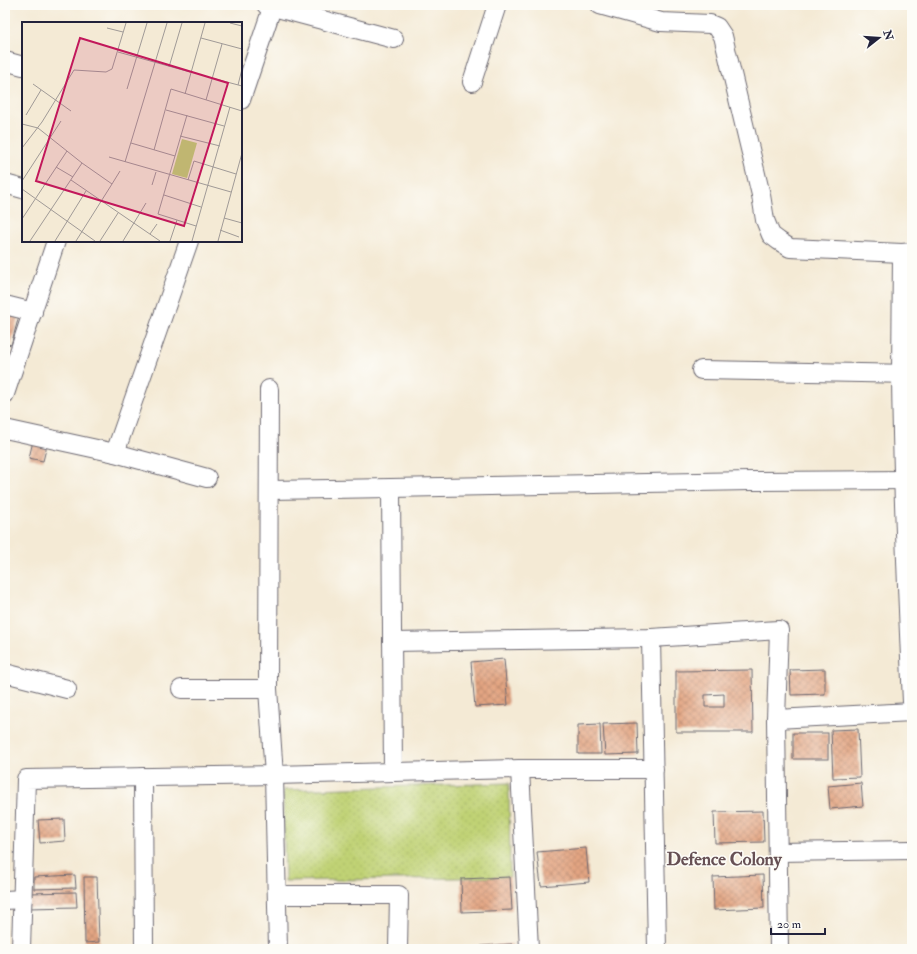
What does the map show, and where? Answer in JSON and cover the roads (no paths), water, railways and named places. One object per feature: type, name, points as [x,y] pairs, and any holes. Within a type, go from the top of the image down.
[{"type":"street","points":[[472,82],[497,5]]},
{"type":"street","points":[[600,5],[661,22],[710,24],[717,27],[723,36],[761,195],[765,220],[771,235],[790,248],[907,252],[909,580],[912,702]]},
{"type":"street","points":[[242,97],[270,6],[394,39]]},
{"type":"street","points":[[5,61],[22,66]]},
{"type":"street","points":[[5,184],[22,189]]},
{"type":"street","points":[[5,394],[56,242]]},
{"type":"street","points":[[115,453],[189,242]]},
{"type":"street","points":[[5,305],[33,312]]},
{"type":"street","points":[[701,370],[907,374]]},
{"type":"street","points":[[269,390],[268,689],[274,775],[278,949]]},
{"type":"street","points":[[5,428],[115,453],[207,478]]},
{"type":"street","points":[[269,490],[908,479]]},
{"type":"street","points":[[391,488],[392,772]]},
{"type":"street","points":[[392,642],[652,638],[779,630],[776,719],[779,949]]},
{"type":"street","points":[[652,638],[657,949]]},
{"type":"street","points":[[5,672],[67,689]]},
{"type":"street","points":[[181,689],[268,689]]},
{"type":"street","points":[[776,719],[912,712]]},
{"type":"street","points":[[21,949],[26,779],[520,769],[654,769]]},
{"type":"street","points":[[520,769],[529,949]]},
{"type":"street","points":[[143,777],[144,949]]},
{"type":"street","points":[[778,852],[912,850]]},
{"type":"street","points":[[277,895],[399,895],[398,949]]},
{"type":"street","points":[[5,900],[23,899]]},
{"type":"district","name":"Defence Colony","points":[[724,859]]}]
